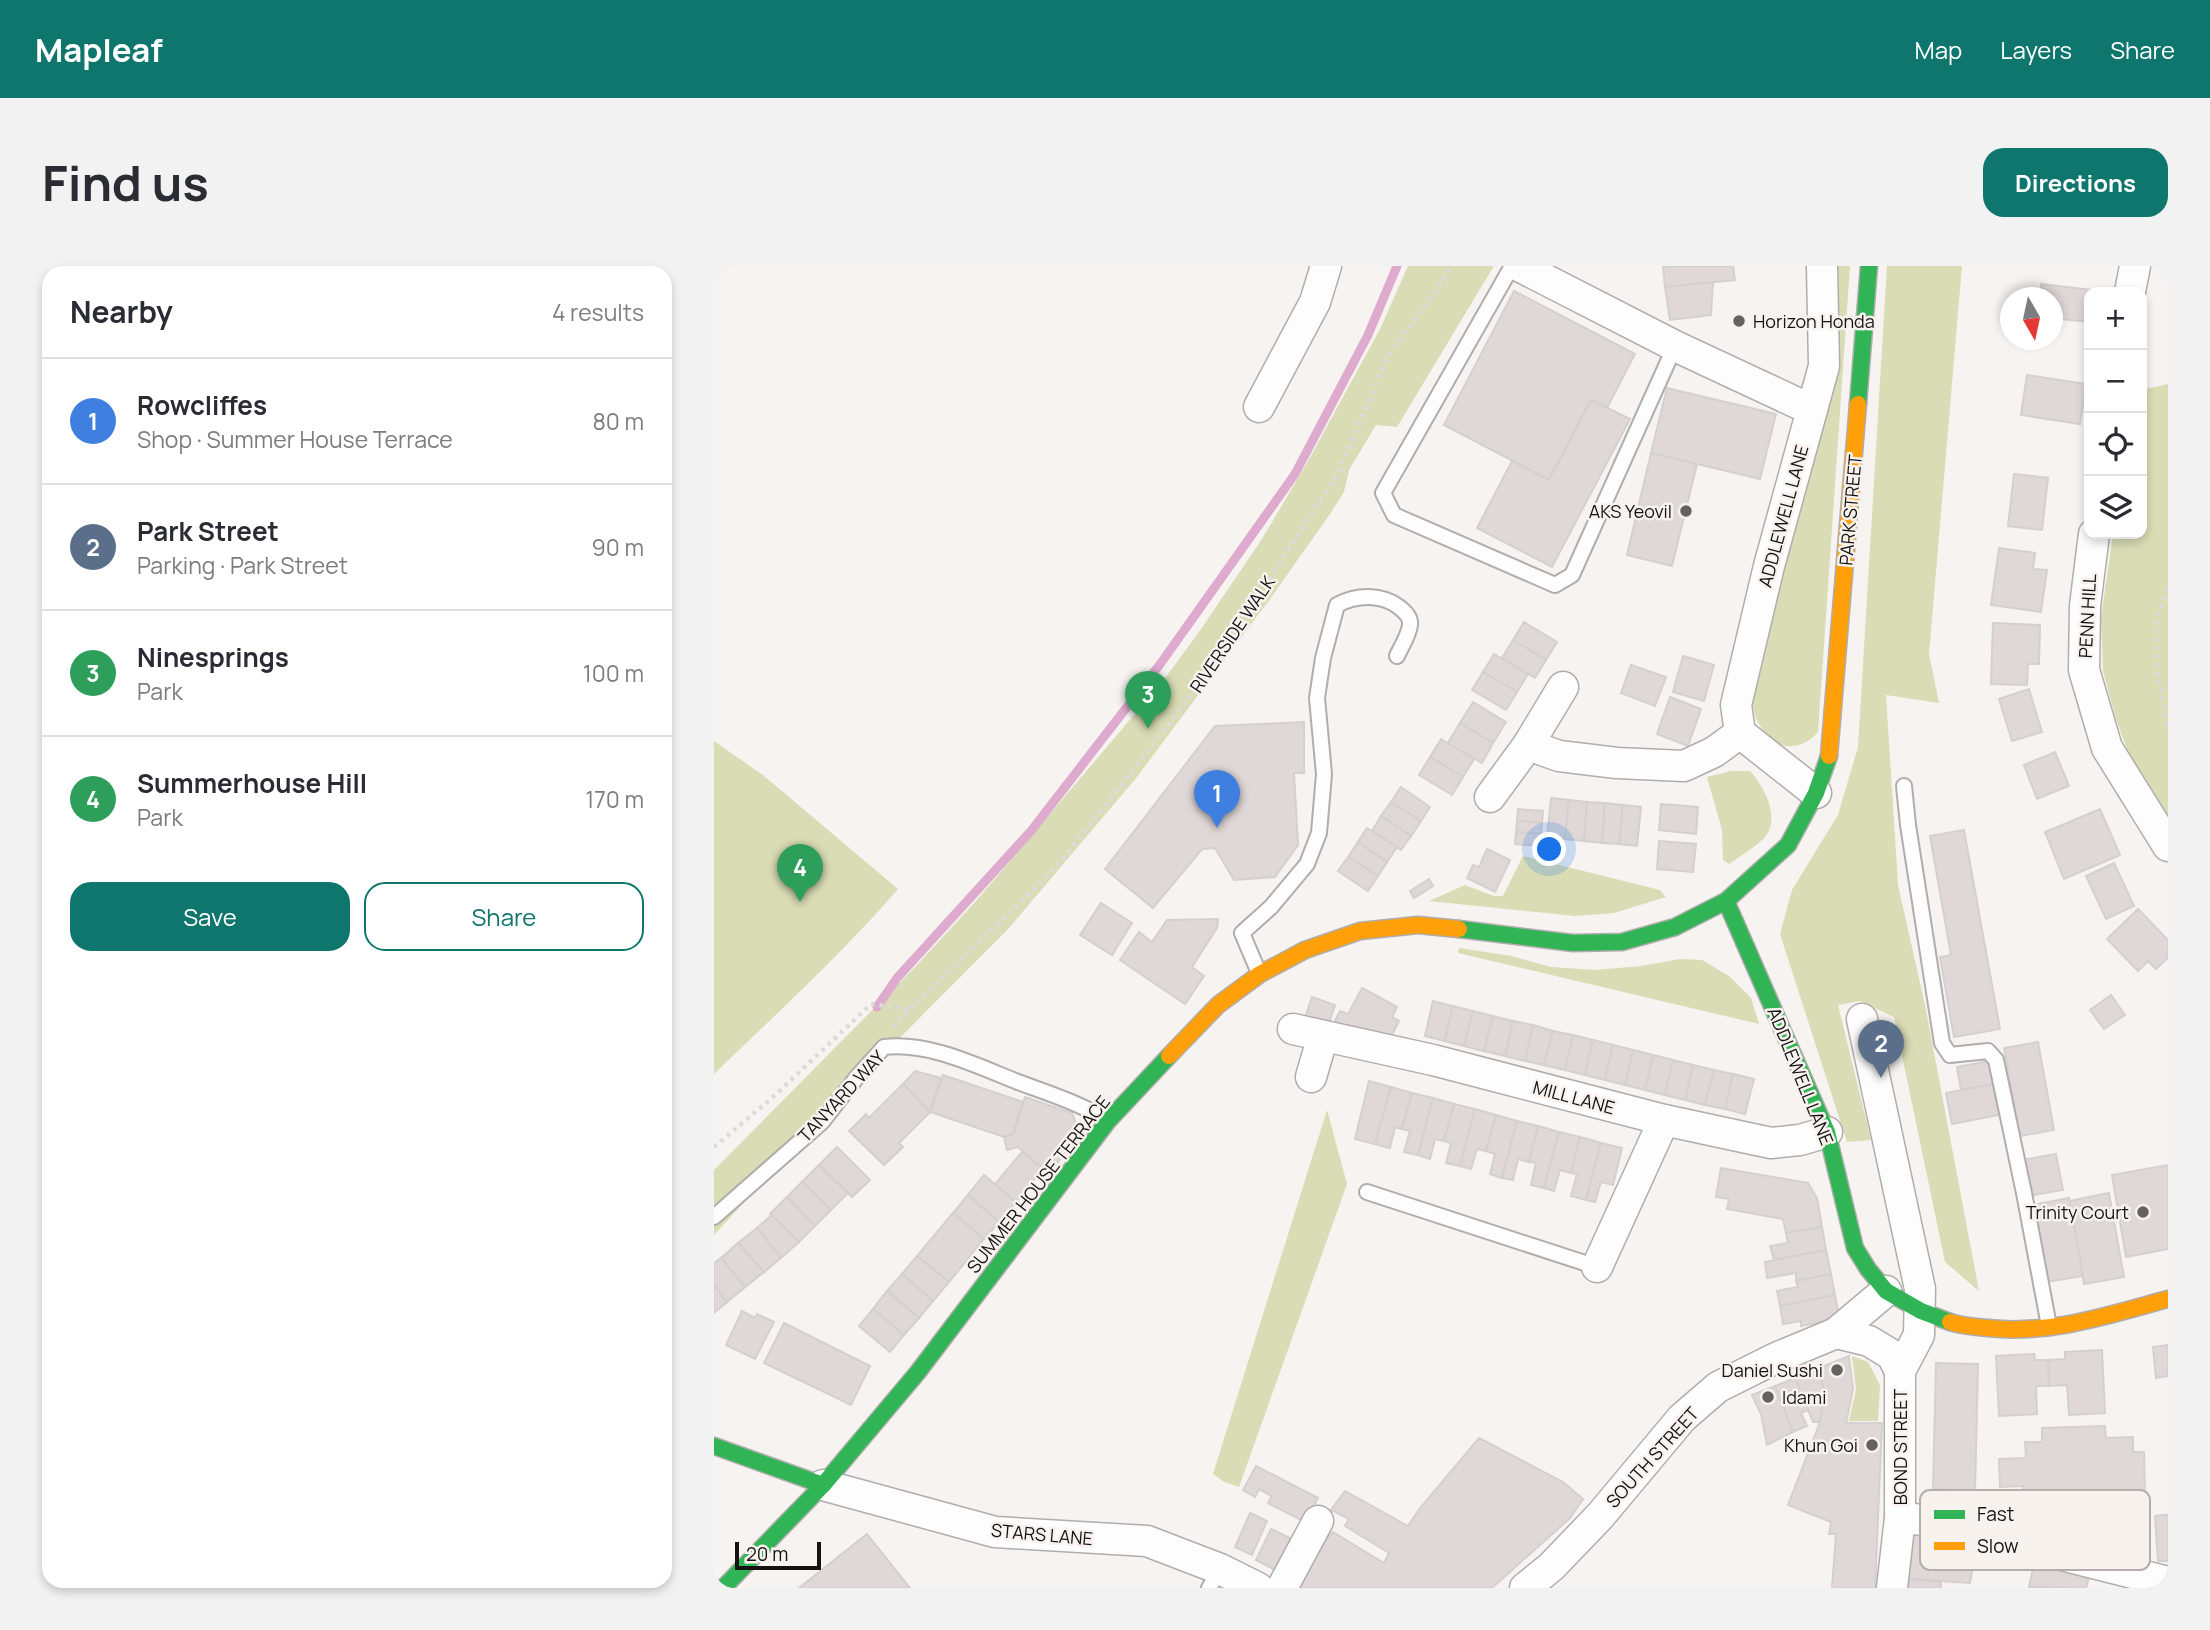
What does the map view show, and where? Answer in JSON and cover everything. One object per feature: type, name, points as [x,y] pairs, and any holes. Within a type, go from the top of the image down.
[{"type":"street","points":[[1259,407],[1315,302],[1326,266]]},
{"type":"street","points":[[1519,266],[1675,346],[1812,410]]},
{"type":"street","name":"ADDLEWELL LANE","points":[[1740,733],[1736,705],[1769,566],[1824,366],[1822,266]]},
{"type":"street","name":"PARK STREET","points":[[1726,901],[1788,845],[1816,793],[1829,757],[1868,266]]},
{"type":"street","points":[[2131,287],[2135,266]]},
{"type":"street","name":"PENN HILL","points":[[2093,539],[2085,606],[2084,670],[2107,748],[2168,846]]},
{"type":"street","points":[[1490,797],[1528,745],[1563,687]]},
{"type":"street","points":[[1528,745],[1559,756],[1618,763],[1684,765],[1714,752],[1740,733],[1816,793]]},
{"type":"street","name":"ADDLEWELL LANE","points":[[1726,901],[1827,1132],[1855,1248],[1886,1291],[1921,1311]]},
{"type":"street","name":"SUMMER HOUSE TERRACE","points":[[723,1588],[823,1485],[918,1372],[1108,1121],[1218,1004],[1260,974],[1305,950],[1360,931],[1418,925],[1573,943],[1622,942],[1675,927],[1726,901]]},
{"type":"street","points":[[1862,1019],[1920,1289],[1921,1311],[1959,1325],[1997,1329],[2049,1328],[2084,1322],[2168,1299]]},
{"type":"street","name":"MILL LANE","points":[[1293,1029],[1433,1060],[1664,1120],[1771,1143],[1800,1140],[1827,1132]]},
{"type":"street","points":[[1311,1077],[1322,1035]]},
{"type":"street","points":[[1597,1267],[1664,1120]]},
{"type":"street","name":"SOUTH STREET","points":[[1525,1588],[1550,1567],[1600,1516],[1682,1418],[1718,1387],[1836,1334],[1886,1291]]},
{"type":"street","name":"BOND STREET","points":[[1892,1588],[1900,1518],[1900,1371],[1919,1335],[1921,1311]]},
{"type":"street","points":[[1836,1334],[1870,1341],[1892,1355],[1900,1371]]},
{"type":"street","points":[[714,1446],[823,1485]]},
{"type":"street","name":"STARS LANE","points":[[823,1485],[995,1532],[1147,1541],[1214,1578],[1258,1588]]},
{"type":"street","points":[[1900,1518],[1920,1520]]},
{"type":"street","points":[[1282,1588],[1318,1521]]},
{"type":"street","points":[[2121,1570],[2168,1582]]},
{"type":"lane","points":[[1512,266],[1383,493],[1394,515],[1555,585],[1572,575],[1675,346]]},
{"type":"lane","points":[[1260,974],[1242,933],[1270,907],[1307,864],[1319,833],[1324,774],[1317,698],[1323,658],[1337,605],[1369,596],[1389,600],[1408,614],[1410,625],[1397,656]]},
{"type":"lane","points":[[1904,786],[1942,1043],[1950,1055],[1988,1051],[1996,1060],[2049,1328]]},
{"type":"lane","name":"TANYARD WAY","points":[[714,1217],[822,1122],[884,1047],[898,1045],[945,1054],[1079,1105],[1108,1121]]},
{"type":"lane","points":[[1367,1192],[1597,1267]]},
{"type":"path","name":"RIVERSIDE WALK","points":[[714,1147],[772,1098],[871,1004],[910,1009],[1058,865],[1208,675],[1337,475],[1388,356],[1453,266]]},
{"type":"path","points":[[2168,589],[2155,626],[2159,689],[2168,731]]},
{"type":"green space","points":[[1408,266],[1494,266],[1397,427],[1376,425],[1349,470],[1344,492],[1330,514],[1137,777],[1009,928],[842,1096],[714,1235],[714,1170],[918,964],[976,901],[1163,681],[1199,632],[1262,539],[1307,463],[1380,329]]},
{"type":"green space","points":[[1830,266],[1850,266],[1818,732],[1801,744],[1784,746],[1762,730],[1755,714],[1752,693]]},
{"type":"green space","points":[[1887,266],[1962,266],[1929,654],[1939,703],[1886,695],[1898,885],[1925,1005],[1979,1291],[1945,1262],[1894,1017],[1860,1001],[1838,1005],[1871,1140],[1847,1142],[1780,934],[1792,890],[1838,815],[1858,747]]},
{"type":"green space","points":[[2168,384],[2168,829],[2127,749],[2103,671],[2101,618],[2112,539],[2147,539],[2147,389]]},
{"type":"green space","points":[[714,741],[764,776],[898,889],[831,961],[714,1074]]},
{"type":"green space","points":[[1731,771],[1750,771],[1755,777],[1769,802],[1771,821],[1765,837],[1729,864],[1723,860],[1722,830],[1707,777]]},
{"type":"green space","points":[[1523,856],[1660,890],[1666,897],[1614,913],[1575,916],[1429,901],[1465,885],[1494,896],[1503,896]]},
{"type":"green space","points":[[1459,948],[1511,956],[1551,967],[1595,970],[1680,959],[1702,960],[1729,976],[1751,998],[1759,1024],[1458,953]]},
{"type":"green space","points":[[1327,1110],[1347,1184],[1239,1487],[1224,1482],[1213,1474]]},
{"type":"green space","points":[[1852,1356],[1868,1362],[1880,1385],[1878,1421],[1849,1421],[1856,1389]]},
{"type":"building","points":[[1663,266],[1733,266],[1735,280],[1665,287]]},
{"type":"building","points":[[1713,282],[1711,315],[1670,320],[1665,287]]},
{"type":"building","points":[[2041,284],[2084,289],[2084,321],[2063,319],[2063,287],[2041,287]]},
{"type":"building","points":[[1514,291],[1635,354],[1607,408],[1591,400],[1549,480],[1444,425]]},
{"type":"building","points":[[2027,375],[2084,384],[2080,424],[2021,415]]},
{"type":"building","points":[[1667,388],[1776,414],[1760,479],[1651,453]]},
{"type":"building","points":[[1591,400],[1630,419],[1552,567],[1477,528],[1512,461],[1549,480]]},
{"type":"building","points":[[1651,453],[1697,464],[1672,566],[1627,555]]},
{"type":"building","points":[[2014,474],[2048,478],[2042,530],[2008,526]]},
{"type":"building","points":[[1999,548],[2035,553],[2033,569],[2047,570],[2041,612],[1991,605]]},
{"type":"building","points":[[1524,622],[1557,642],[1546,660],[1513,640]]},
{"type":"building","points":[[1993,623],[2040,625],[2039,664],[2028,664],[2027,685],[1991,684]]},
{"type":"building","points":[[1513,640],[1546,660],[1535,678],[1502,658]]},
{"type":"building","points":[[1494,654],[1528,674],[1517,692],[1483,672]]},
{"type":"building","points":[[1683,656],[1714,665],[1704,701],[1673,692]]},
{"type":"building","points":[[1631,665],[1666,677],[1655,706],[1621,693]]},
{"type":"building","points":[[1483,672],[1517,692],[1506,710],[1472,690]]},
{"type":"building","points":[[2029,689],[2042,732],[2012,741],[1999,699]]},
{"type":"building","points":[[1670,697],[1701,709],[1688,746],[1657,734]]},
{"type":"building","points":[[1473,702],[1506,722],[1493,743],[1460,723]]},
{"type":"building","points":[[1304,722],[1304,773],[1294,773],[1298,845],[1275,877],[1234,880],[1215,848],[1202,849],[1153,908],[1105,869],[1215,726]]},
{"type":"building","points":[[1460,723],[1493,743],[1482,763],[1448,743]]},
{"type":"building","points":[[1441,739],[1474,759],[1463,777],[1430,757]]},
{"type":"building","points":[[2055,752],[2069,786],[2037,799],[2024,765]]},
{"type":"building","points":[[1430,757],[1463,777],[1452,795],[1419,775]]},
{"type":"building","points":[[1401,787],[1430,807],[1421,821],[1391,802]]},
{"type":"building","points":[[1551,798],[1569,800],[1565,839],[1547,838]]},
{"type":"building","points":[[1569,800],[1587,802],[1584,841],[1565,839]]},
{"type":"building","points":[[1391,802],[1421,821],[1411,836],[1381,816]]},
{"type":"building","points":[[1587,802],[1605,803],[1602,843],[1584,841]]},
{"type":"building","points":[[1605,803],[1623,805],[1619,844],[1602,843]]},
{"type":"building","points":[[1661,804],[1698,807],[1696,834],[1659,830]]},
{"type":"building","points":[[1623,805],[1641,807],[1637,846],[1619,844]]},
{"type":"building","points":[[1518,809],[1543,811],[1542,823],[1517,821]]},
{"type":"building","points":[[2100,809],[2120,855],[2064,879],[2045,832]]},
{"type":"building","points":[[1381,816],[1411,836],[1401,850],[1372,831]]},
{"type":"building","points":[[1517,821],[1542,823],[1541,834],[1516,832]]},
{"type":"building","points":[[1367,828],[1397,847],[1387,862],[1358,842]]},
{"type":"building","points":[[1964,830],[2000,1029],[1954,1037],[1940,957],[1951,955],[1930,836]]},
{"type":"building","points":[[1516,832],[1541,834],[1540,846],[1515,844]]},
{"type":"building","points":[[1659,841],[1696,844],[1693,872],[1657,869]]},
{"type":"building","points":[[1358,842],[1387,862],[1378,876],[1348,857]]},
{"type":"building","points":[[1487,849],[1510,860],[1495,892],[1467,878],[1473,865],[1479,867]]},
{"type":"building","points":[[1348,857],[1378,876],[1368,891],[1338,871]]},
{"type":"building","points":[[2114,863],[2134,906],[2106,919],[2086,876]]},
{"type":"building","points":[[1429,879],[1433,886],[1414,898],[1410,891]]},
{"type":"building","points":[[1101,903],[1132,923],[1112,955],[1080,935]]},
{"type":"building","points":[[2138,909],[2168,940],[2168,958],[2156,969],[2148,961],[2138,971],[2107,939]]},
{"type":"building","points":[[1218,919],[1217,928],[1192,967],[1204,976],[1185,1004],[1120,960],[1139,932],[1152,942],[1167,920]]},
{"type":"building","points":[[1362,988],[1397,1007],[1392,1017],[1399,1021],[1386,1047],[1335,1021],[1340,1011],[1348,1014]]},
{"type":"building","points":[[2111,995],[2125,1015],[2104,1029],[2090,1010]]},
{"type":"building","points":[[1312,997],[1335,1005],[1327,1029],[1304,1021]]},
{"type":"building","points":[[1433,1001],[1453,1006],[1445,1041],[1425,1036]]},
{"type":"building","points":[[1453,1006],[1473,1011],[1464,1046],[1445,1041]]},
{"type":"building","points":[[1473,1011],[1493,1016],[1484,1051],[1464,1046]]},
{"type":"building","points":[[1493,1016],[1513,1021],[1505,1056],[1484,1051]]},
{"type":"building","points":[[1513,1021],[1533,1025],[1525,1061],[1505,1056]]},
{"type":"building","points":[[1533,1025],[1553,1031],[1544,1065],[1525,1061]]},
{"type":"building","points":[[1553,1031],[1573,1035],[1565,1070],[1544,1065]]},
{"type":"building","points":[[1573,1035],[1593,1040],[1585,1075],[1565,1070]]},
{"type":"building","points":[[1593,1040],[1613,1045],[1605,1080],[1585,1075]]},
{"type":"building","points":[[2038,1042],[2054,1130],[2020,1136],[2004,1048]]},
{"type":"building","points":[[1613,1045],[1633,1050],[1625,1085],[1605,1080]]},
{"type":"building","points":[[1633,1050],[1653,1055],[1645,1090],[1625,1085]]},
{"type":"building","points":[[1653,1055],[1673,1060],[1665,1095],[1645,1090]]},
{"type":"building","points":[[1673,1060],[1693,1065],[1685,1100],[1665,1095]]},
{"type":"building","points":[[1989,1061],[1993,1084],[1961,1090],[1957,1067]]},
{"type":"building","points":[[1693,1065],[1714,1070],[1705,1105],[1685,1100]]},
{"type":"building","points":[[1714,1070],[1733,1074],[1725,1109],[1705,1105]]},
{"type":"building","points":[[915,1071],[941,1078],[930,1112],[903,1084]]},
{"type":"building","points":[[1733,1074],[1754,1079],[1745,1114],[1725,1109]]},
{"type":"building","points":[[943,1075],[1023,1102],[1013,1134],[1004,1137],[930,1112]]},
{"type":"building","points":[[1369,1081],[1391,1087],[1375,1144],[1355,1139]]},
{"type":"building","points":[[903,1084],[930,1112],[899,1143],[903,1147],[884,1165],[849,1131],[866,1114],[869,1118]]},
{"type":"building","points":[[1993,1084],[1999,1115],[1952,1124],[1946,1093]]},
{"type":"building","points":[[1391,1087],[1412,1093],[1402,1129],[1395,1127],[1390,1148],[1375,1144]]},
{"type":"building","points":[[1412,1093],[1433,1098],[1418,1155],[1404,1152],[1410,1131],[1402,1129]]},
{"type":"building","points":[[1025,1097],[1072,1113],[1080,1135],[1050,1172],[1018,1147],[1007,1150],[1004,1137],[1013,1134]]},
{"type":"building","points":[[1433,1098],[1454,1104],[1444,1141],[1435,1139],[1430,1159],[1418,1155]]},
{"type":"building","points":[[1454,1104],[1475,1109],[1460,1166],[1446,1163],[1451,1143],[1444,1141]]},
{"type":"building","points":[[1475,1109],[1496,1115],[1486,1151],[1477,1149],[1471,1169],[1460,1166]]},
{"type":"building","points":[[1496,1115],[1517,1121],[1502,1178],[1490,1174],[1495,1154],[1486,1151]]},
{"type":"building","points":[[1517,1121],[1538,1126],[1529,1162],[1518,1159],[1513,1180],[1502,1178]]},
{"type":"building","points":[[1538,1126],[1559,1132],[1544,1188],[1531,1185],[1536,1163],[1529,1162]]},
{"type":"building","points":[[1559,1132],[1580,1137],[1571,1173],[1560,1170],[1554,1191],[1544,1188]]},
{"type":"building","points":[[1580,1137],[1601,1143],[1586,1200],[1571,1196],[1577,1174],[1571,1173]]},
{"type":"building","points":[[1601,1143],[1622,1148],[1613,1185],[1601,1182],[1595,1202],[1586,1200]]},
{"type":"building","points":[[837,1147],[870,1180],[852,1197],[819,1165]]},
{"type":"building","points":[[1022,1152],[1043,1169],[1016,1202],[995,1184]]},
{"type":"building","points":[[2056,1154],[2063,1190],[2028,1196],[2022,1160]]},
{"type":"building","points":[[819,1165],[848,1193],[831,1210],[802,1182]]},
{"type":"building","name":"Trinity Court","points":[[2168,1165],[2168,1249],[2126,1257],[2112,1175]]},
{"type":"building","points":[[1721,1168],[1808,1183],[1817,1198],[1822,1227],[1786,1233],[1783,1219],[1727,1209],[1729,1199],[1716,1197]]},
{"type":"building","points":[[984,1175],[1016,1202],[999,1222],[968,1195]]},
{"type":"building","points":[[802,1182],[831,1210],[815,1226],[787,1197]]},
{"type":"building","points":[[2109,1193],[2124,1277],[2084,1284],[2069,1201]]},
{"type":"building","points":[[968,1195],[999,1222],[984,1239],[953,1213]]},
{"type":"building","points":[[787,1197],[815,1226],[799,1242],[770,1214]]},
{"type":"building","points":[[2069,1198],[2083,1276],[2046,1282],[2032,1205]]},
{"type":"building","points":[[953,1213],[984,1239],[949,1282],[917,1256]]},
{"type":"building","points":[[772,1215],[799,1242],[781,1258],[757,1228]]},
{"type":"building","points":[[1822,1227],[1826,1250],[1774,1260],[1770,1246],[1788,1243],[1786,1233]]},
{"type":"building","points":[[757,1228],[781,1258],[764,1272],[738,1243]]},
{"type":"building","points":[[738,1243],[764,1272],[745,1287],[721,1258]]},
{"type":"building","points":[[1826,1250],[1831,1274],[1796,1281],[1796,1273],[1767,1278],[1765,1262]]},
{"type":"building","points":[[917,1256],[949,1282],[933,1301],[902,1274]]},
{"type":"building","points":[[721,1258],[745,1287],[727,1302],[714,1285],[714,1263]]},
{"type":"building","points":[[902,1274],[933,1301],[919,1318],[887,1291]]},
{"type":"building","points":[[1831,1274],[1835,1295],[1780,1306],[1777,1291],[1798,1287],[1796,1281]]},
{"type":"building","points":[[714,1285],[727,1302],[714,1313]]},
{"type":"building","points":[[887,1291],[919,1318],[904,1335],[873,1309]]},
{"type":"building","points":[[1835,1295],[1839,1316],[1835,1319],[1801,1326],[1801,1321],[1783,1324],[1780,1306]]},
{"type":"building","points":[[873,1309],[904,1335],[890,1352],[859,1326]]},
{"type":"building","points":[[742,1311],[755,1318],[757,1314],[774,1322],[755,1359],[726,1345]]},
{"type":"building","points":[[784,1323],[870,1366],[851,1405],[764,1363]]},
{"type":"building","points":[[2168,1345],[2168,1376],[2156,1378],[2153,1347]]},
{"type":"building","points":[[2102,1350],[2105,1413],[2069,1415],[2067,1385],[2049,1386],[2048,1360],[2065,1359],[2065,1352]]},
{"type":"building","points":[[2034,1354],[2035,1360],[2048,1360],[2049,1386],[2036,1386],[2037,1414],[1999,1416],[1996,1356]]},
{"type":"building","points":[[1849,1356],[1853,1389],[1846,1423],[1882,1423],[1875,1588],[1832,1588],[1836,1534],[1829,1534],[1831,1522],[1788,1505],[1820,1422],[1824,1392],[1819,1368]]},
{"type":"building","points":[[1936,1363],[1978,1364],[1975,1490],[1933,1489]]},
{"type":"building","points":[[1819,1368],[1824,1392],[1820,1422],[1813,1422],[1795,1378]]},
{"type":"building","points":[[1795,1378],[1808,1410],[1801,1413],[1807,1426],[1793,1432],[1775,1386]]},
{"type":"building","points":[[1775,1386],[1793,1432],[1767,1445],[1761,1414],[1752,1395]]},
{"type":"building","points":[[2105,1426],[2106,1438],[2133,1437],[2133,1452],[2144,1452],[2145,1490],[2023,1490],[2023,1486],[2000,1487],[1999,1459],[2026,1458],[2025,1442],[2042,1442],[2042,1428]]},
{"type":"building","points":[[1479,1438],[1563,1482],[1583,1499],[1570,1518],[1492,1588],[1286,1588],[1333,1532],[1384,1563],[1389,1553],[1345,1526],[1349,1519],[1331,1510],[1345,1491],[1408,1526]]},
{"type":"building","points":[[1256,1466],[1318,1498],[1305,1522],[1268,1503],[1272,1496],[1259,1489],[1255,1497],[1243,1490]]},
{"type":"building","points":[[1250,1513],[1267,1521],[1252,1555],[1235,1547]]},
{"type":"building","points":[[2168,1515],[2168,1561],[2158,1561],[2155,1516]]},
{"type":"building","points":[[1271,1529],[1298,1542],[1283,1574],[1256,1560]]},
{"type":"building","points":[[867,1534],[910,1588],[799,1588]]},
{"type":"building","points":[[1913,1534],[1920,1535],[1920,1570],[1972,1570],[1970,1583],[1909,1579]]},
{"type":"building","points":[[2033,1570],[2059,1570],[2089,1577],[2086,1588],[2029,1587]]},
{"type":"building","points":[[1909,1579],[1941,1582],[1941,1588],[1908,1588]]},
{"type":"waterway","points":[[877,1007],[897,978],[1031,831],[1161,663],[1295,474],[1368,335],[1397,266]]},
{"type":"traffic: fast","points":[[1858,404],[1869,266]]},
{"type":"traffic: fast","points":[[1459,929],[1573,943],[1622,942],[1675,927],[1726,901],[1788,845],[1816,793],[1829,756]]},
{"type":"traffic: fast","points":[[1726,901],[1827,1132],[1855,1248],[1886,1291],[1921,1311],[1950,1322]]},
{"type":"traffic: fast","points":[[723,1588],[823,1485],[918,1372],[1108,1121],[1169,1056]]},
{"type":"traffic: fast","points":[[714,1446],[823,1485]]},
{"type":"traffic: slow","points":[[1829,756],[1858,404]]},
{"type":"traffic: slow","points":[[1169,1056],[1218,1005],[1260,974],[1305,950],[1360,931],[1418,925],[1459,929]]},
{"type":"traffic: slow","points":[[1950,1322],[1983,1328],[2034,1329],[2079,1322],[2168,1299]]},
{"type":"place","name":"Horizon Honda","points":[[1739,321]]},
{"type":"place","name":"AKS Yeovil","points":[[1686,511]]},
{"type":"place","name":"Ninesprings","points":[[1148,729]]},
{"type":"place","name":"Rowcliffes","points":[[1217,828]]},
{"type":"place","name":"Summerhouse Hill","points":[[800,902]]},
{"type":"place","name":"Park Street","points":[[1881,1078]]},
{"type":"place","name":"Trinity Court","points":[[2143,1212]]},
{"type":"place","name":"Daniel Sushi","points":[[1837,1370]]},
{"type":"place","name":"Idami","points":[[1768,1397]]},
{"type":"place","name":"Khun Goi","points":[[1872,1445]]}]
